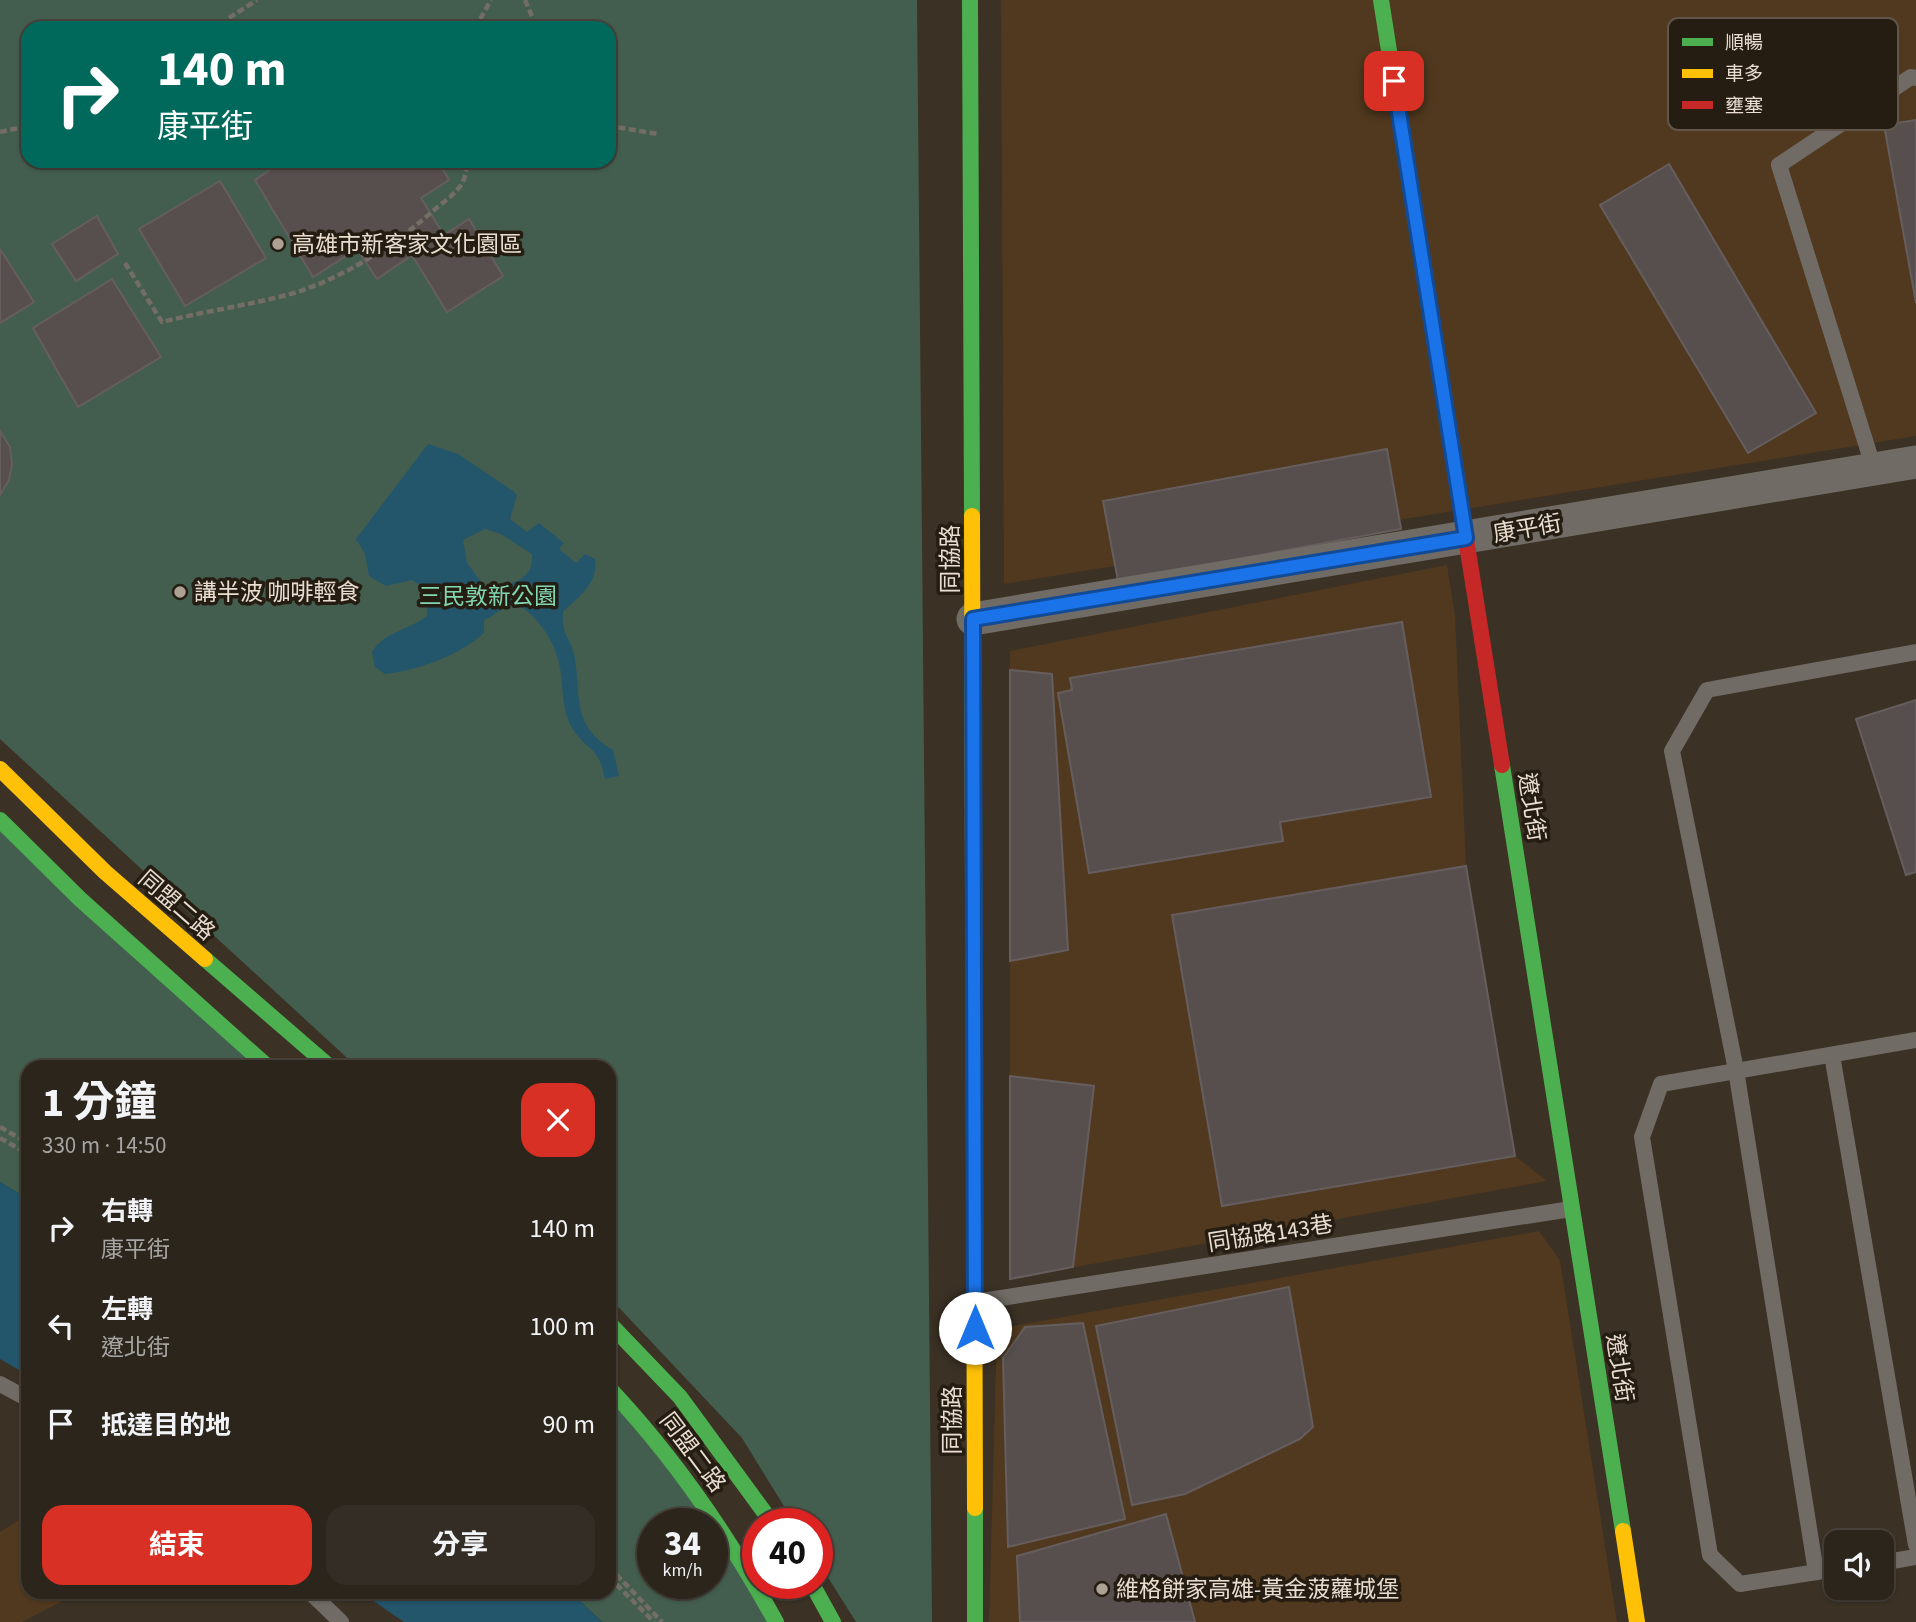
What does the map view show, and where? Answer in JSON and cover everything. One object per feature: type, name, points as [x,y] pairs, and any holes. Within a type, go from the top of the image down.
[{"type":"street","name":"同協路","points":[[970,0],[975,1622]]},
{"type":"street","name":"遼北街","points":[[1381,0],[1637,1622]]},
{"type":"street","name":"康平街","points":[[973,619],[1916,462]]},
{"type":"street","name":"同盟二路","points":[[0,769],[105,872],[322,1060]]},
{"type":"street","points":[[0,820],[80,899],[260,1060]]},
{"type":"street","name":"同盟二路","points":[[616,1330],[680,1397],[761,1508]]},
{"type":"street","name":"同盟二路","points":[[616,1395],[637,1416],[713,1517],[776,1622]]},
{"type":"street","points":[[820,1599],[833,1622]]},
{"type":"lane","points":[[1898,86],[1911,77],[1916,78]]},
{"type":"lane","points":[[1832,130],[1779,165],[1874,469]]},
{"type":"lane","points":[[1816,1573],[1736,1070],[1672,751],[1707,690],[1916,652]]},
{"type":"lane","points":[[1824,1571],[1740,1584],[1710,1555],[1642,1137],[1661,1084],[1916,1041]]},
{"type":"lane","points":[[1832,1055],[1916,1545]]},
{"type":"lane","name":"同協路143巷","points":[[975,1302],[1572,1208]]},
{"type":"lane","points":[[0,1384],[21,1395]]},
{"type":"lane","points":[[1894,1561],[1916,1557]]},
{"type":"lane","points":[[317,1599],[341,1622]]},
{"type":"path","points":[[228,21],[257,0]]},
{"type":"path","points":[[479,21],[491,0]]},
{"type":"path","points":[[525,0],[534,21]]},
{"type":"path","points":[[616,127],[658,134]]},
{"type":"path","points":[[0,132],[21,128]]},
{"type":"path","points":[[125,263],[162,322],[294,293],[342,274],[410,232],[460,191],[467,168]]},
{"type":"path","points":[[0,1127],[21,1139]]},
{"type":"path","points":[[0,1139],[21,1150]]},
{"type":"path","points":[[616,1574],[662,1622]]},
{"type":"path","points":[[616,1584],[654,1622]]},
{"type":"shaded area","points":[[1001,0],[1916,0],[1916,436],[1004,584]]},
{"type":"shaded area","points":[[1447,565],[1455,615],[1466,866],[1515,1156],[1547,1181],[1010,1279],[1010,651]]},
{"type":"shaded area","points":[[1539,1231],[1560,1260],[1617,1622],[989,1622],[997,1329]]},
{"type":"shaded area","points":[[21,1518],[21,1599],[66,1599],[22,1622],[0,1622],[0,1532]]},
{"type":"green space","name":"三民敦新公園","points":[[0,0],[917,0],[932,1622],[856,1622],[833,1585],[833,1508],[785,1508],[742,1438],[616,1304],[616,1060],[349,1060],[0,739]]},
{"type":"green space","points":[[0,816],[261,1060],[21,1060],[21,1195],[0,1182]]},
{"type":"green space","points":[[616,1397],[705,1508],[637,1508],[637,1599],[728,1599],[728,1546],[742,1569],[742,1599],[761,1599],[775,1622],[602,1622],[578,1599],[616,1599]]},
{"type":"water","points":[[428,444],[458,454],[513,491],[517,495],[510,519],[527,532],[539,523],[564,543],[559,549],[576,563],[585,554],[595,559],[591,583],[563,612],[563,620],[574,652],[581,710],[591,731],[613,750],[619,776],[605,779],[597,756],[570,725],[559,663],[552,643],[533,616],[516,603],[484,620],[484,633],[450,655],[398,672],[385,674],[375,667],[372,652],[377,645],[427,616],[427,589],[412,580],[386,586],[369,576],[365,554],[356,539]],"holes":[[[485,529],[501,534],[532,554],[532,563],[529,571],[518,581],[484,586],[467,563],[463,540]]]},
{"type":"water","points":[[0,1182],[21,1195],[21,1371],[0,1359]]},
{"type":"water","points":[[371,1599],[578,1599],[602,1622],[404,1622]]},
{"type":"building","points":[[1916,120],[1916,303],[1885,130],[1898,130],[1898,123]]},
{"type":"building","points":[[1669,164],[1816,413],[1748,453],[1600,205]]},
{"type":"building","points":[[273,168],[442,168],[449,180],[421,198],[444,235],[469,219],[503,276],[447,312],[412,255],[377,279],[357,249],[313,277],[255,180]]},
{"type":"building","points":[[220,181],[266,258],[185,306],[139,229]]},
{"type":"building","points":[[97,216],[118,254],[76,281],[52,244]]},
{"type":"building","points":[[0,249],[34,302],[0,323]]},
{"type":"building","points":[[112,279],[161,357],[78,407],[33,328]]},
{"type":"building","points":[[0,431],[10,447],[12,464],[9,480],[0,495]]},
{"type":"building","points":[[1387,449],[1401,529],[1118,581],[1103,501]]},
{"type":"building","points":[[1402,622],[1431,797],[1280,822],[1283,841],[1089,873],[1058,693],[1072,690],[1070,678]]},
{"type":"building","points":[[1010,670],[1052,674],[1068,950],[1010,961]]},
{"type":"building","points":[[1916,700],[1916,872],[1906,875],[1856,719]]},
{"type":"building","points":[[1466,866],[1515,1156],[1222,1206],[1172,915]]},
{"type":"building","points":[[1010,1076],[1094,1086],[1073,1267],[1010,1279]]},
{"type":"building","points":[[1289,1287],[1313,1427],[1300,1439],[1185,1494],[1132,1505],[1096,1326]]},
{"type":"building","points":[[1083,1323],[1125,1519],[1008,1547],[1003,1358],[1025,1327]]},
{"type":"building","name":"維格餅家高雄-黃金菠蘿城堡","points":[[1166,1514],[1195,1622],[1020,1622],[1017,1556]]},
{"type":"traffic: fast","points":[[970,0],[972,516]]},
{"type":"traffic: fast","points":[[1381,0],[1457,482]]},
{"type":"traffic: fast","points":[[1502,765],[1623,1531]]},
{"type":"traffic: fast","points":[[0,820],[80,899],[260,1060]]},
{"type":"traffic: fast","points":[[205,959],[322,1060]]},
{"type":"traffic: fast","points":[[616,1330],[680,1397],[761,1508]]},
{"type":"traffic: fast","points":[[616,1396],[657,1443],[700,1500],[740,1560],[776,1622]]},
{"type":"traffic: fast","points":[[975,1508],[975,1622]]},
{"type":"traffic: fast","points":[[820,1599],[833,1622]]},
{"type":"traffic: slow","points":[[972,516],[973,881]]},
{"type":"traffic: slow","points":[[0,769],[105,872],[205,959]]},
{"type":"traffic: slow","points":[[974,1173],[975,1508]]},
{"type":"traffic: slow","points":[[1623,1531],[1637,1622]]},
{"type":"traffic: jam","points":[[1457,482],[1502,765]]},
{"type":"traffic: jam","points":[[973,881],[974,1173]]},
{"type":"place","name":"高雄市新客家文化園區","points":[[278,244]]},
{"type":"place","name":"講半波 咖啡輕食","points":[[180,592]]},
{"type":"place","name":"維格餅家高雄-黃金菠蘿城堡","points":[[1102,1589]]},
{"type":"route","points":[[975,1328],[973,619],[1466,538],[1394,81]]}]
